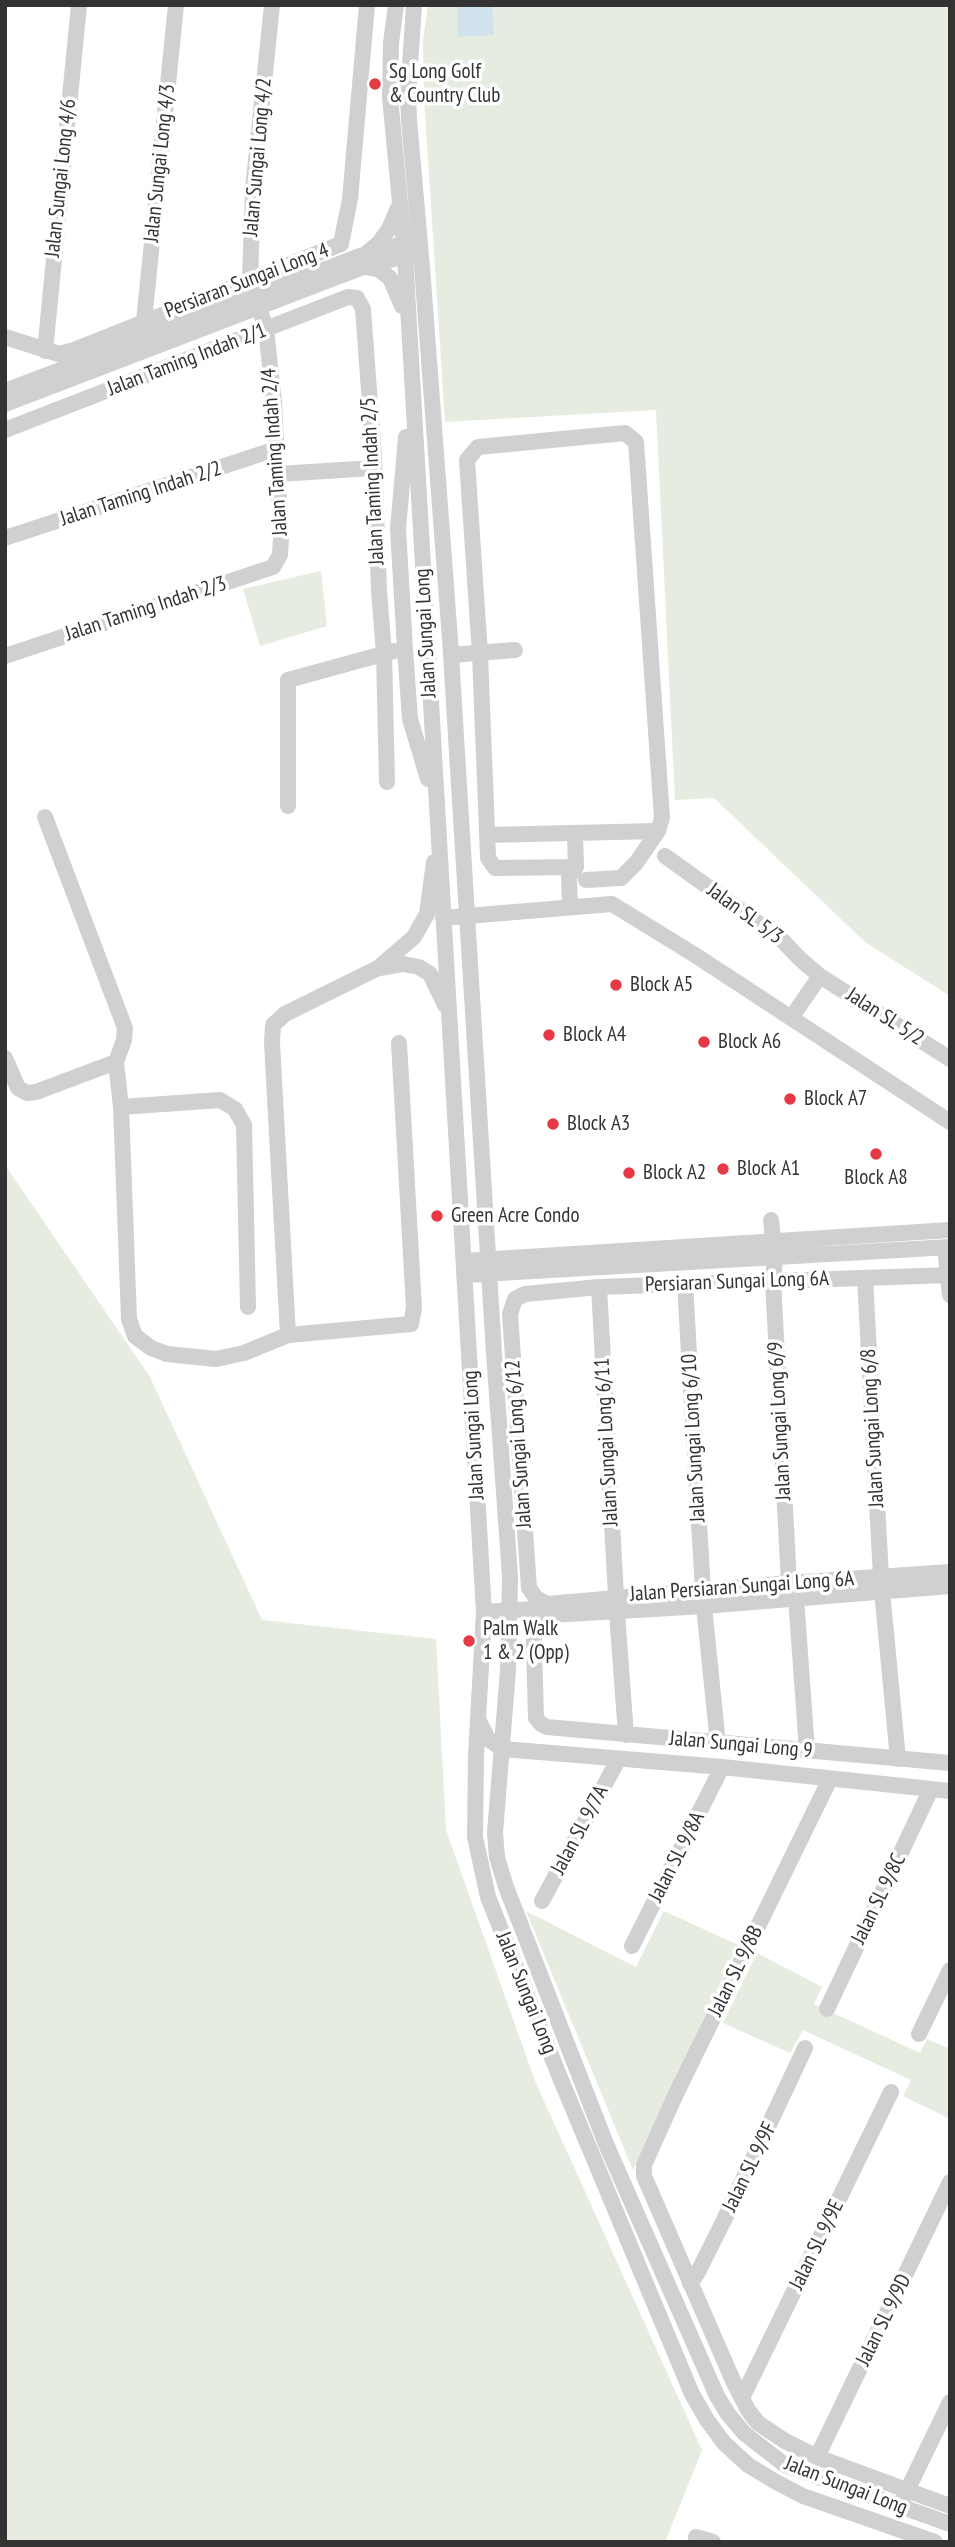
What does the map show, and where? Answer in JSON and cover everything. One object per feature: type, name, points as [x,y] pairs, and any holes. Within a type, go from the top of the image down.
[{"type":"street","name":"Jalan Sungai Long 4/6","points":[[45,351],[79,5]]},
{"type":"street","name":"Jalan Sungai Long 4/3","points":[[144,321],[176,5]]},
{"type":"street","name":"Jalan Sungai Long 4/2","points":[[255,294],[253,189],[272,5]]},
{"type":"street","name":"Persiaran Sungai Long 4","points":[[5,337],[59,354],[74,350],[144,321],[255,294],[335,248],[343,238],[350,199],[368,5]]},
{"type":"street","name":"Jalan Sungai Long","points":[[396,5],[391,43],[390,97],[400,205],[410,246],[422,267],[451,647],[510,1576],[503,1749],[495,1833],[498,1857],[506,1887],[606,2144],[727,2414],[745,2434],[785,2465],[950,2524]]},
{"type":"street","name":"Jalan Sungai Long","points":[[414,5],[408,95],[410,246],[407,325],[484,1612],[475,1837],[488,1897],[692,2394],[724,2443],[757,2471],[803,2496],[934,2542]]},
{"type":"street","points":[[394,144],[409,160],[397,177]]},
{"type":"street","points":[[363,261],[389,229],[400,205]]},
{"type":"street","points":[[5,391],[255,294],[410,246]]},
{"type":"street","points":[[363,261],[390,278],[407,325]]},
{"type":"street","points":[[5,404],[255,294]]},
{"type":"street","name":"Jalan Taming Indah 2/4","points":[[255,294],[266,329],[278,474],[280,555]]},
{"type":"street","name":"Jalan Taming Indah 2/1","points":[[5,430],[348,297],[357,298],[363,309]]},
{"type":"street","name":"Jalan Taming Indah 2/5","points":[[363,309],[384,653],[387,782]]},
{"type":"street","points":[[411,379],[398,529],[410,719],[435,800]]},
{"type":"street","points":[[576,867],[495,868],[488,858],[479,646],[467,460],[478,447],[625,433],[636,442],[662,823],[636,863],[621,878],[586,880]]},
{"type":"street","name":"Jalan Taming Indah 2/2","points":[[5,538],[276,449]]},
{"type":"street","points":[[278,474],[374,468]]},
{"type":"street","name":"Jalan Taming Indah 2/3","points":[[5,656],[272,567],[280,555]]},
{"type":"street","points":[[451,647],[479,646],[515,650]]},
{"type":"street","points":[[288,806],[288,680],[405,649]]},
{"type":"street","points":[[45,817],[125,1028],[124,1040],[116,1062],[121,1107],[128,1320],[135,1335],[151,1348],[167,1354],[216,1359],[244,1353],[288,1335],[411,1324],[414,1308],[399,1043]]},
{"type":"street","points":[[487,835],[658,831]]},
{"type":"street","points":[[575,834],[576,867],[586,880]]},
{"type":"street","points":[[288,1335],[273,1025],[285,1014],[378,968],[414,937],[426,915],[438,842]]},
{"type":"street","name":"Jalan SL 5/3","points":[[665,856],[782,940],[800,960],[820,976]]},
{"type":"street","points":[[576,867],[569,877],[578,907]]},
{"type":"street","points":[[578,907],[586,880]]},
{"type":"street","points":[[443,918],[612,904],[950,1122]]},
{"type":"street","points":[[378,968],[403,964],[419,967],[430,974],[449,1014]]},
{"type":"street","points":[[791,1018],[820,976]]},
{"type":"street","name":"Jalan SL 5/2","points":[[820,976],[950,1059]]},
{"type":"street","points":[[5,1058],[18,1088],[27,1093],[116,1062]]},
{"type":"street","points":[[121,1107],[220,1100],[235,1109],[244,1125],[248,1307]]},
{"type":"street","name":"Jalan Sungai Long 6/9","points":[[771,1220],[775,1258],[773,1281],[789,1583]]},
{"type":"street","points":[[490,1267],[773,1241],[950,1230]]},
{"type":"street","points":[[464,1268],[775,1258],[948,1247],[950,1294]]},
{"type":"street","name":"Persiaran Sungai Long 6A","points":[[525,1294],[599,1287],[949,1275]]},
{"type":"street","name":"Jalan Sungai Long 6/8","points":[[865,1278],[882,1584],[898,1759]]},
{"type":"street","name":"Jalan Sungai Long 6/10","points":[[685,1285],[704,1599],[718,1744]]},
{"type":"street","name":"Jalan Sungai Long 6/11","points":[[599,1287],[626,1735]]},
{"type":"street","name":"Jalan Sungai Long 6/12","points":[[525,1294],[515,1299],[510,1314],[529,1588],[536,1598]]},
{"type":"street","points":[[469,1356],[494,1353]]},
{"type":"street","name":"Jalan Persiaran Sungai Long 6A","points":[[536,1598],[547,1604],[617,1604],[704,1599],[789,1583],[882,1584],[950,1572]]},
{"type":"street","points":[[704,1599],[796,1598],[882,1584],[950,1586]]},
{"type":"street","points":[[796,1598],[807,1750]]},
{"type":"street","points":[[484,1612],[533,1609],[534,1616],[617,1604]]},
{"type":"street","name":"Jalan Sungai Long 9","points":[[534,1616],[536,1718],[547,1727],[950,1763]]},
{"type":"street","points":[[478,1719],[488,1739],[503,1749],[722,1767],[950,1791]]},
{"type":"street","points":[[504,1727],[528,1752]]},
{"type":"street","points":[[476,1778],[491,1756],[503,1749]]},
{"type":"street","points":[[500,1778],[528,1752]]},
{"type":"street","name":"Jalan SL 9/7A","points":[[542,1901],[618,1760]]},
{"type":"street","name":"Jalan SL 9/8A","points":[[632,1946],[722,1767]]},
{"type":"street","name":"Jalan SL 9/8B","points":[[690,2284],[644,2176],[644,2165],[830,1779]]},
{"type":"street","name":"Jalan SL 9/8C","points":[[827,2008],[931,1789]]},
{"type":"street","points":[[919,2034],[950,1970]]},
{"type":"street","name":"Jalan SL 9/9F","points":[[690,2284],[706,2257],[806,2048]]},
{"type":"street","name":"Jalan SL 9/9E","points":[[742,2398],[891,2092]]},
{"type":"street","name":"Jalan SL 9/9D","points":[[817,2457],[950,2182]]},
{"type":"street","points":[[690,2284],[742,2398],[758,2423],[817,2457],[950,2507]]},
{"type":"street","points":[[899,2507],[950,2402]]},
{"type":"street","points":[[696,2537],[713,2542]]},
{"type":"shaded area","points":[[428,5],[950,5],[950,996],[865,942],[714,798],[675,800],[656,410],[445,422],[424,98],[423,41]]},
{"type":"shaded area","points":[[321,571],[327,626],[260,646],[243,589]]},
{"type":"shaded area","points":[[5,1165],[150,1377],[262,1620],[436,1639],[446,1830],[535,2081],[702,2450],[665,2542],[5,2542]]},
{"type":"shaded area","points":[[526,1911],[636,1967],[664,1911],[738,1945],[633,2170]]},
{"type":"shaded area","points":[[757,1953],[822,1987],[814,2004],[920,2053],[927,2039],[950,2049],[950,2119],[903,2096],[911,2080],[803,2030],[790,2053],[723,2023]]},
{"type":"water","points":[[457,5],[492,5],[494,35],[458,37]]},
{"type":"place","name":"Sg Long Golf & Country Club","points":[[375,84]]},
{"type":"place","name":"Block A5","points":[[616,985]]},
{"type":"place","name":"Block A4","points":[[549,1035]]},
{"type":"place","name":"Block A6","points":[[704,1042]]},
{"type":"place","name":"Block A7","points":[[790,1099]]},
{"type":"place","name":"Block A3","points":[[553,1124]]},
{"type":"place","name":"Block A8","points":[[876,1154]]},
{"type":"place","name":"Block A1","points":[[723,1169]]},
{"type":"place","name":"Block A2","points":[[629,1173]]},
{"type":"place","name":"Green Acre Condo","points":[[437,1216]]},
{"type":"place","name":"Palm Walk 1 & 2 (Opp)","points":[[469,1641]]}]
